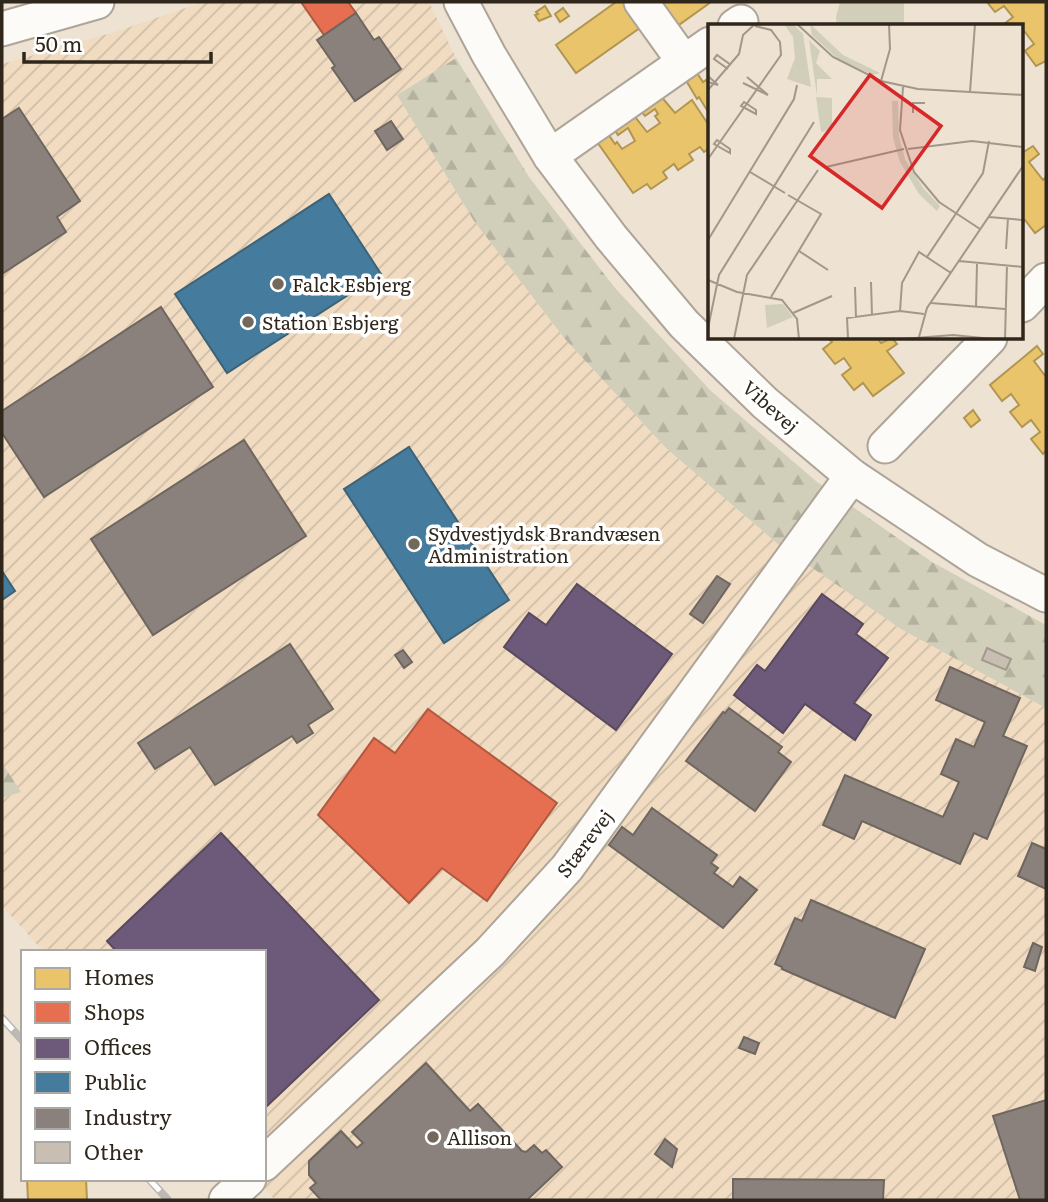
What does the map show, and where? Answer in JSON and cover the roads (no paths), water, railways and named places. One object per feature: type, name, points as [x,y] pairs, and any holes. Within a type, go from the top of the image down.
[{"type":"street","points":[[2,29],[97,2]]},
{"type":"street","name":"Vibevej","points":[[461,2],[489,55],[550,156],[611,237],[684,324],[765,403],[852,475],[978,560],[1046,595]]},
{"type":"street","points":[[550,156],[697,53],[641,2]]},
{"type":"street","points":[[1024,303],[1046,280]]},
{"type":"street","points":[[886,446],[988,340]]},
{"type":"street","name":"Stærevej","points":[[266,1162],[490,952],[567,868],[852,475]]},
{"type":"street","points":[[226,1200],[246,1181]]},
{"type":"railway","points":[[2,1018],[21,1039]]},
{"type":"railway","points":[[151,1181],[168,1200]]},
{"type":"place","name":"Falck Esbjerg","points":[[278,284]]},
{"type":"place","name":"Station Esbjerg","points":[[248,322]]},
{"type":"place","name":"Sydvestjydsk Brandvæsen Administration","points":[[414,544]]},
{"type":"place","name":"Allison","points":[[433,1137]]}]
